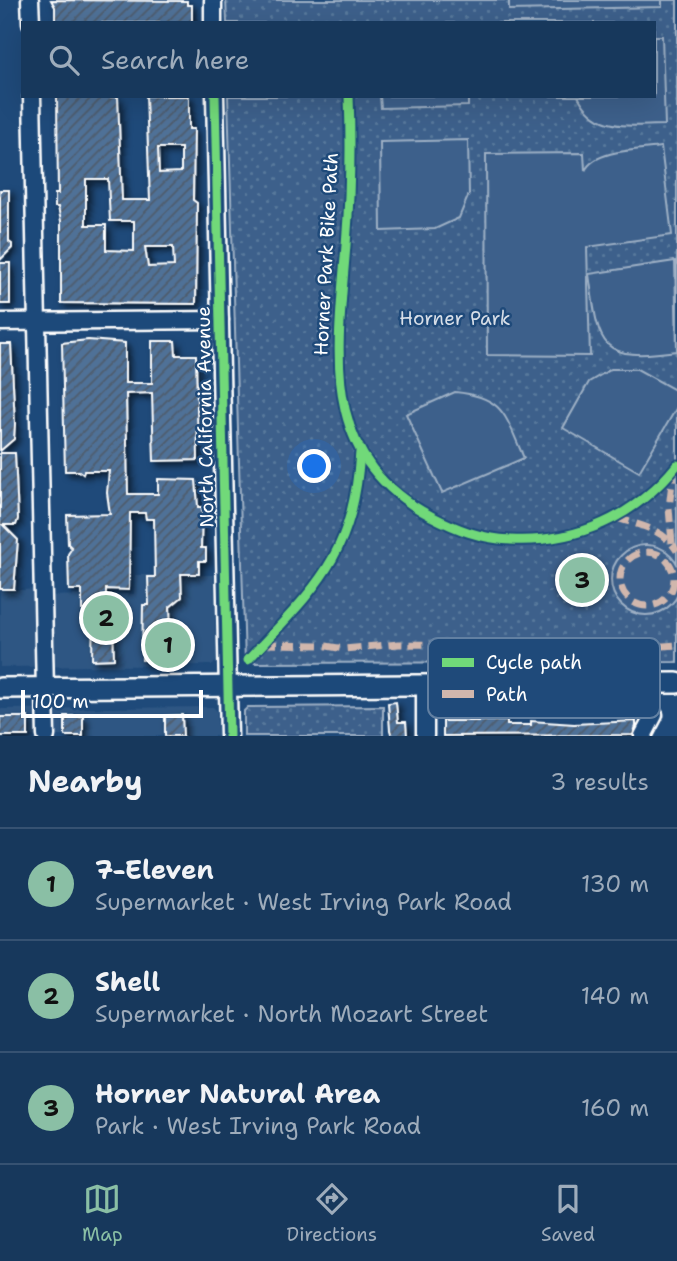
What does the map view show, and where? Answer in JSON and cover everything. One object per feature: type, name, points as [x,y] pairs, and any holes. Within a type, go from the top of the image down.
[{"type":"main road","points":[[0,688],[428,685]]},
{"type":"street","points":[[30,0],[30,21]]},
{"type":"street","points":[[213,0],[213,21]]},
{"type":"street","points":[[32,98],[47,736]]},
{"type":"street","name":"North California Avenue","points":[[215,98],[229,736]]},
{"type":"street","points":[[0,322],[220,320]]},
{"type":"street","points":[[425,685],[425,736]]},
{"type":"street","points":[[643,736],[652,718]]},
{"type":"shaded area","points":[[135,575],[214,575],[216,661],[213,665],[0,667],[0,591],[43,589],[44,596],[134,594]]},
{"type":"shaded area","points":[[213,707],[217,711],[218,736],[0,736],[0,709]]},
{"type":"green space","name":"Horner Park","points":[[226,0],[677,0],[677,662],[660,662],[660,638],[428,638],[428,663],[245,663],[228,98],[656,98],[656,21],[227,21]]},
{"type":"green space","points":[[509,0],[662,0],[662,7],[509,10]]},
{"type":"green space","points":[[656,36],[662,36],[665,125],[615,124],[594,116],[579,98],[656,98]]},
{"type":"green space","points":[[380,98],[468,98],[468,106],[381,108]]},
{"type":"green space","points":[[468,140],[469,194],[459,218],[435,229],[381,231],[380,142]]},
{"type":"green space","points":[[661,147],[672,235],[587,247],[590,356],[487,355],[486,154],[584,153],[585,171],[598,158],[630,150]]},
{"type":"green space","points":[[675,261],[677,351],[631,354],[607,344],[600,333],[596,318],[589,274]]},
{"type":"green space","points":[[611,369],[637,369],[677,391],[677,407],[639,472],[563,428],[589,382]]},
{"type":"green space","points":[[455,392],[472,395],[494,404],[507,420],[524,458],[442,493],[406,414]]},
{"type":"green space","points":[[646,545],[665,551],[678,567],[678,593],[671,605],[646,615],[621,605],[611,580],[621,555]]},
{"type":"green space","points":[[383,706],[383,736],[244,736],[244,711],[248,707]]},
{"type":"building","points":[[51,0],[187,1],[187,5],[192,5],[192,21],[55,21],[55,7]]},
{"type":"building","points":[[57,98],[118,98],[122,200],[150,200],[146,98],[189,98],[189,129],[194,129],[193,200],[197,203],[196,304],[61,303],[61,221],[58,207],[55,207],[55,194],[58,194]],"holes":[[[158,148],[181,148],[181,172],[159,173]],[[86,179],[108,179],[110,221],[134,221],[134,251],[106,250],[106,225],[86,225]],[[145,247],[173,247],[174,266],[148,267]]]},
{"type":"building","points":[[0,190],[9,190],[9,242],[12,248],[0,260]]},
{"type":"building","points":[[0,263],[10,263],[10,304],[0,304]]},
{"type":"building","points":[[88,340],[125,343],[125,383],[152,383],[152,341],[175,341],[176,355],[196,355],[198,460],[154,461],[152,393],[126,394],[128,494],[158,494],[158,479],[196,480],[198,507],[202,507],[201,548],[206,548],[206,561],[199,561],[199,574],[181,574],[182,597],[170,607],[172,659],[142,660],[143,605],[149,605],[148,577],[155,577],[154,519],[146,519],[145,513],[130,513],[129,590],[106,589],[106,609],[118,609],[118,625],[113,625],[114,659],[92,660],[93,610],[82,610],[82,590],[69,590],[68,554],[72,548],[68,544],[67,515],[110,514],[107,493],[109,471],[84,471],[83,474],[79,471],[65,471],[62,343]]},
{"type":"building","points":[[0,344],[11,344],[15,424],[14,439],[0,451]]},
{"type":"building","points":[[0,453],[15,453],[18,519],[16,525],[3,525],[18,540],[14,589],[0,589]]},
{"type":"building","points":[[396,702],[398,722],[406,722],[407,736],[392,736],[390,730],[388,703]]},
{"type":"building","points":[[182,715],[183,736],[165,736],[165,716]]},
{"type":"building","points":[[65,716],[83,716],[83,736],[65,736]]},
{"type":"building","points":[[0,717],[28,717],[28,736],[0,736]]},
{"type":"building","points":[[443,721],[507,721],[507,725],[531,725],[531,721],[574,724],[636,721],[636,726],[633,735],[443,736]]},
{"type":"marked path","points":[[672,543],[669,508],[673,474]]},
{"type":"marked path","points":[[616,518],[658,533],[677,551]]},
{"type":"marked path","points":[[647,552],[666,560],[674,579],[666,598],[647,606],[628,598],[620,579],[628,560],[647,552]]},
{"type":"marked path","points":[[263,644],[321,645],[344,649],[428,644]]},
{"type":"marked path","points":[[660,646],[677,645]]},
{"type":"cycle path","points":[[215,98],[229,736]]},
{"type":"cycle path","name":"Horner Park Bike Path","points":[[349,98],[349,189],[339,362],[343,398],[352,432],[368,463],[394,491],[431,516],[469,532],[489,538],[511,540],[559,537],[603,523],[643,499],[677,465]]},
{"type":"cycle path","points":[[248,660],[293,611],[327,568],[349,519],[360,452]]},
{"type":"place","name":"Horner Natural Area","points":[[582,580]]},
{"type":"place","name":"Shell","points":[[106,618]]},
{"type":"place","name":"7-Eleven","points":[[168,645]]}]
